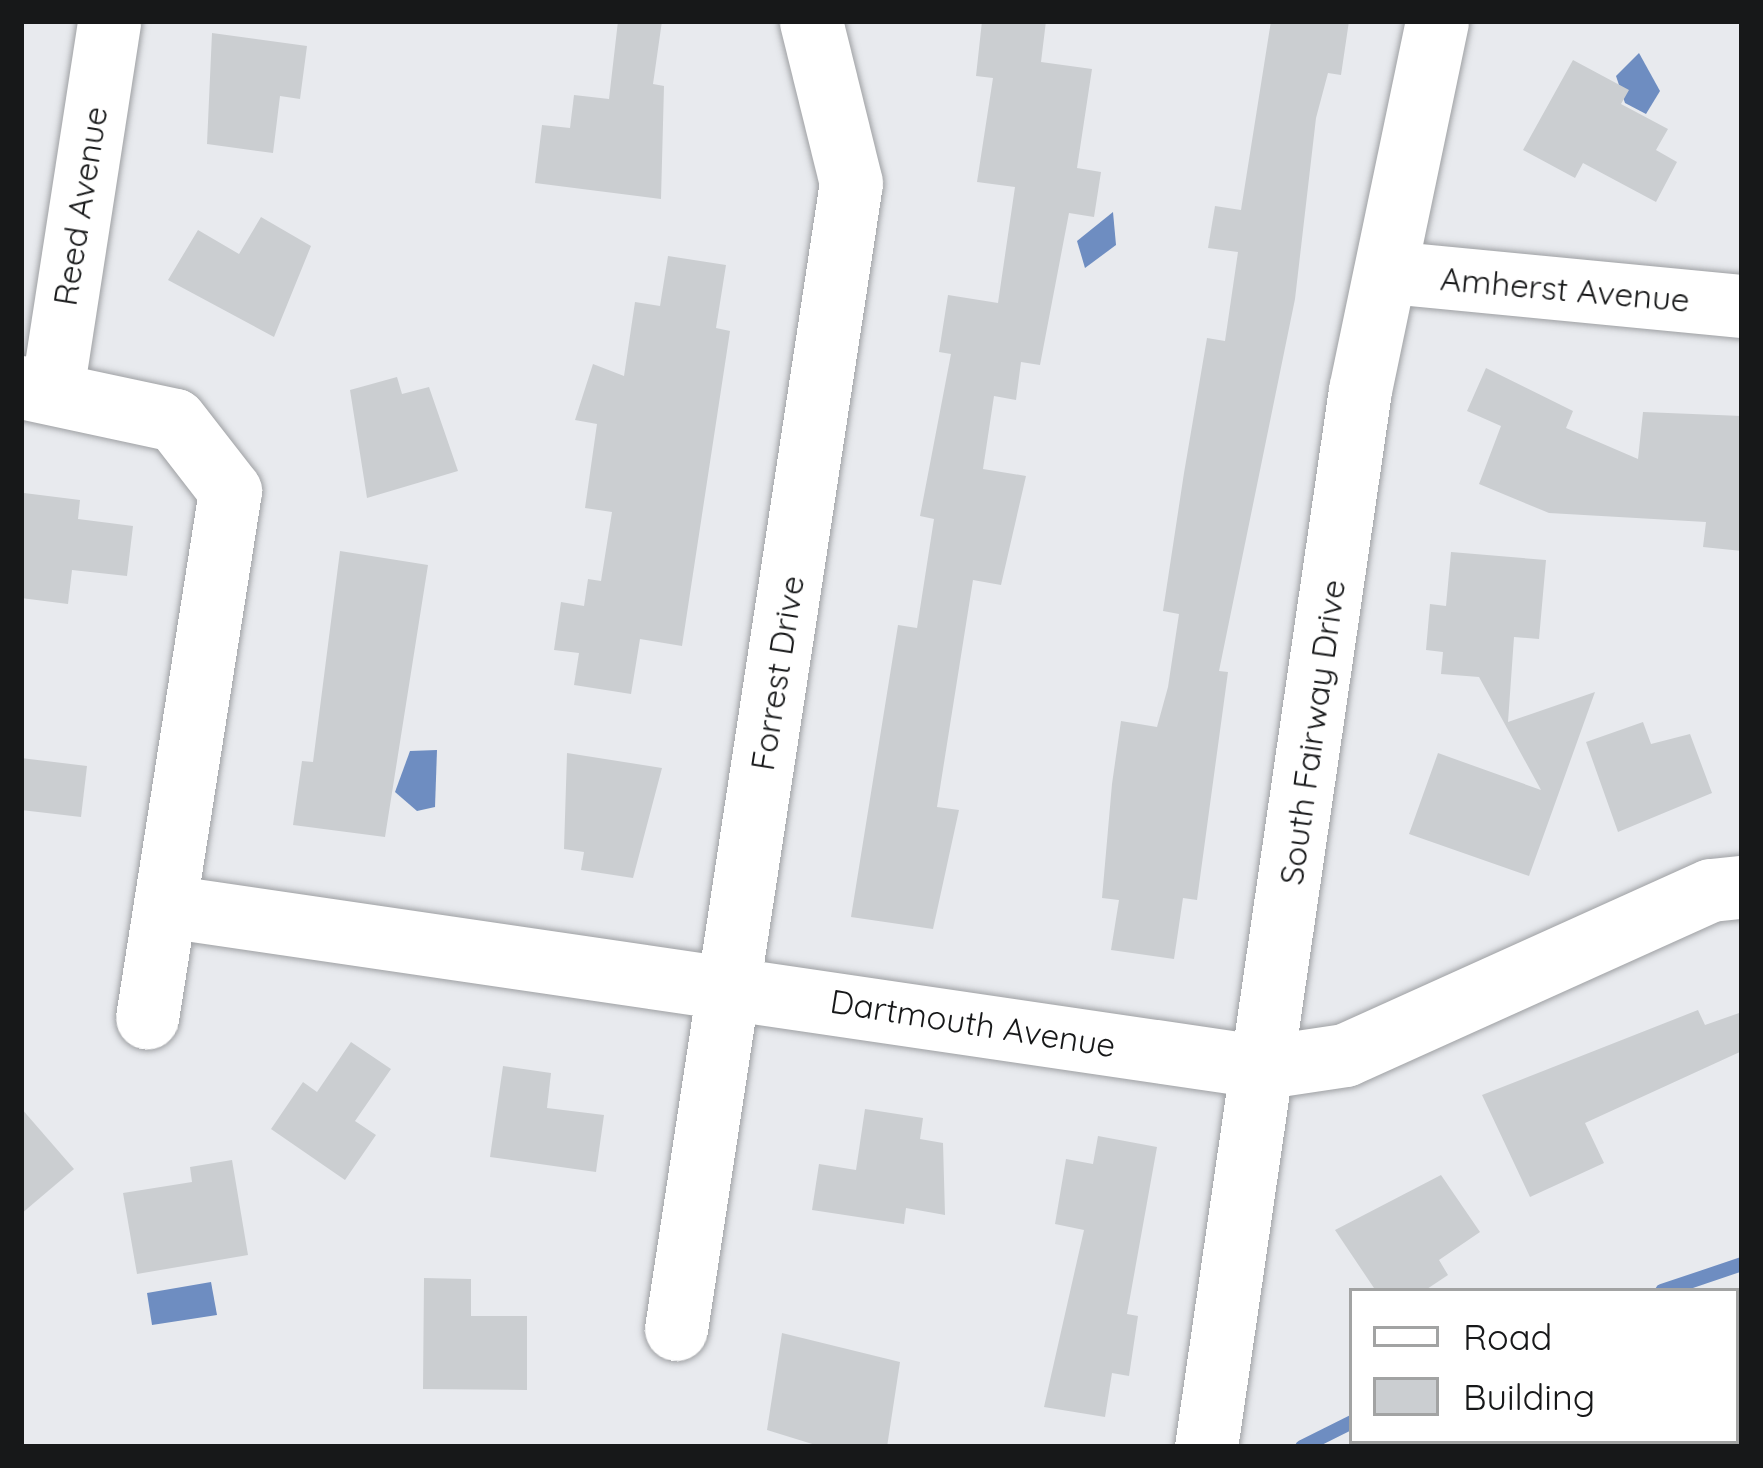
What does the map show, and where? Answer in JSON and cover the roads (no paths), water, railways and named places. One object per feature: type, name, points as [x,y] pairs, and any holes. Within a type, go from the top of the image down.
[{"type":"street","name":"Reed Avenue","points":[[37,389],[109,21]]},
{"type":"street","name":"Forrest Drive","points":[[676,1329],[851,184],[811,21]]},
{"type":"street","name":"South Fairway Drive","points":[[1206,1447],[1360,390],[1388,272],[1436,21]]},
{"type":"street","name":"Amherst Avenue","points":[[1388,272],[1742,306]]},
{"type":"street","points":[[37,389],[175,420],[230,490],[173,907],[147,1018]]},
{"type":"street","name":"Dartmouth Avenue","points":[[173,907],[1265,1066],[1345,1055],[1712,890],[1742,887]]},
{"type":"water","points":[[1639,53],[1660,91],[1646,114],[1625,103],[1616,76]]},
{"type":"water","points":[[1113,212],[1116,245],[1085,268],[1077,241]]},
{"type":"water","points":[[437,750],[435,807],[417,811],[395,792],[410,751]]},
{"type":"water","points":[[211,1282],[217,1315],[152,1325],[147,1293]]},
{"type":"waterway","points":[[1671,1288],[1742,1264]]},
{"type":"waterway","points":[[1302,1447],[1349,1424]]}]
